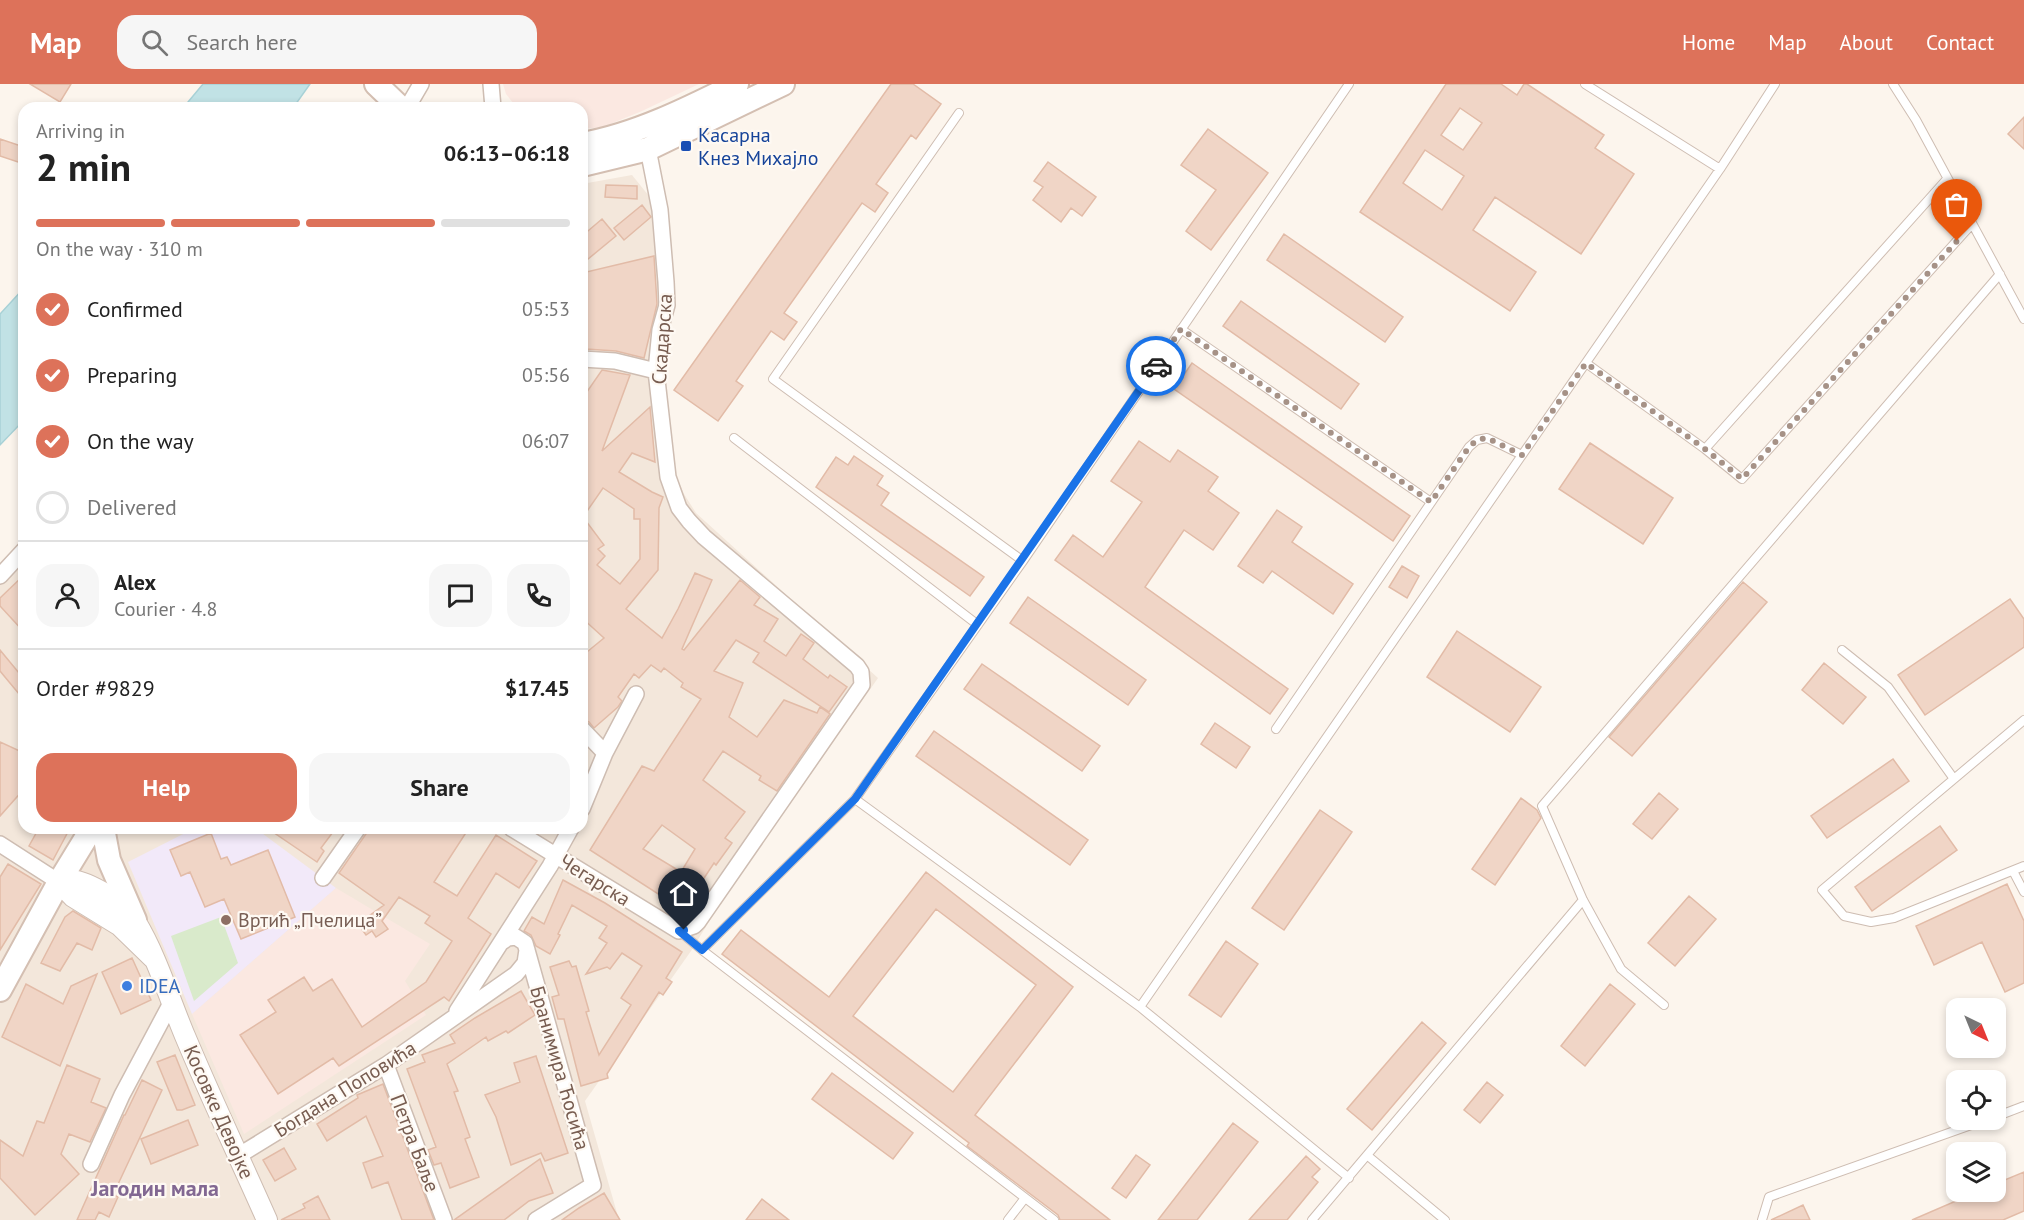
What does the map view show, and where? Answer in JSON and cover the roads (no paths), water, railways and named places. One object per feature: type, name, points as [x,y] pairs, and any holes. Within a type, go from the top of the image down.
[{"type":"main road","points":[[376,84],[394,102]]},
{"type":"main road","points":[[588,143],[645,125],[736,84]]},
{"type":"main road","points":[[588,164],[648,149],[783,84]]},
{"type":"main road","points":[[0,990],[59,882],[88,834]]},
{"type":"main road","points":[[104,834],[109,860],[135,920]]},
{"type":"street","points":[[410,102],[421,84]]},
{"type":"street","points":[[491,84],[493,102]]},
{"type":"street","name":"Скадарска","points":[[648,149],[660,210],[666,282],[667,305],[660,330],[656,371],[668,477],[673,494],[689,521],[716,548],[857,666],[861,672],[862,685],[698,922],[694,926],[679,931]]},
{"type":"street","points":[[588,359],[615,361],[656,371]]},
{"type":"street","points":[[0,576],[18,556]]},
{"type":"street","points":[[588,794],[605,753],[636,693]]},
{"type":"street","points":[[588,735],[605,753]]},
{"type":"street","points":[[323,878],[354,834]]},
{"type":"street","name":"Чегарска","points":[[521,834],[679,931]]},
{"type":"street","points":[[556,856],[569,834]]},
{"type":"street","points":[[0,844],[59,882]]},
{"type":"street","name":"Богдана Поповића","points":[[452,1020],[556,856]]},
{"type":"street","name":"Косовке Девојке","points":[[154,960],[120,926],[73,897],[59,882],[69,879],[104,892],[135,920],[154,960],[267,1220]]},
{"type":"street","points":[[502,942],[516,937],[525,943],[527,950]]},
{"type":"street","name":"Богдана Поповића","points":[[238,1156],[386,1065],[452,1020],[521,969],[527,950]]},
{"type":"street","name":"Бранимира Ћосића","points":[[527,950],[593,1185],[536,1220]]},
{"type":"street","name":"Косовке Девојке","points":[[90,1164],[122,1095],[171,1003]]},
{"type":"street","name":"Петра Баље","points":[[386,1065],[444,1220]]},
{"type":"lane","points":[[702,950],[855,799],[1023,561],[1349,84]]},
{"type":"lane","points":[[1585,84],[1720,169]]},
{"type":"lane","points":[[1140,1007],[1720,169],[1775,84]]},
{"type":"lane","points":[[1893,84],[1916,120],[2024,319]]},
{"type":"lane","points":[[959,113],[773,380],[1023,561]]},
{"type":"lane","points":[[1705,449],[1947,178]]},
{"type":"lane","points":[[1586,363],[1705,449],[1742,479],[1972,224]]},
{"type":"lane","points":[[1664,1005],[1621,969],[1583,900],[1542,806],[2000,274]]},
{"type":"lane","points":[[1181,329],[1431,502]]},
{"type":"lane","points":[[734,438],[978,625]]},
{"type":"lane","points":[[1276,729],[1469,447],[1477,440],[1487,438],[1522,455]]},
{"type":"lane","points":[[1842,650],[1888,687],[1954,779]]},
{"type":"lane","points":[[2024,720],[1822,890],[1844,916],[1871,922],[1894,918],[2024,866]]},
{"type":"lane","points":[[855,799],[1140,1007],[1349,1178]]},
{"type":"lane","points":[[2013,871],[2024,892]]},
{"type":"lane","points":[[1312,1220],[1583,900]]},
{"type":"lane","points":[[679,931],[1054,1220]]},
{"type":"lane","points":[[2006,1113],[2024,1106]]},
{"type":"lane","points":[[1762,1220],[1769,1197],[1957,1130]]},
{"type":"lane","points":[[1368,1156],[1445,1220]]},
{"type":"lane","points":[[1008,1220],[1025,1198]]},
{"type":"water","points":[[203,84],[310,84],[297,102],[188,102]]},
{"type":"water","points":[[18,294],[18,426],[0,445],[0,314]]},
{"type":"place","name":"Касарна Кнез Михајло","points":[[686,146]]},
{"type":"place","name":"Вртић „Пчелица”","points":[[226,920]]},
{"type":"place","name":"IDEA","points":[[127,986]]},
{"type":"district","name":"Јагодин мала","points":[[155,1188]]}]
